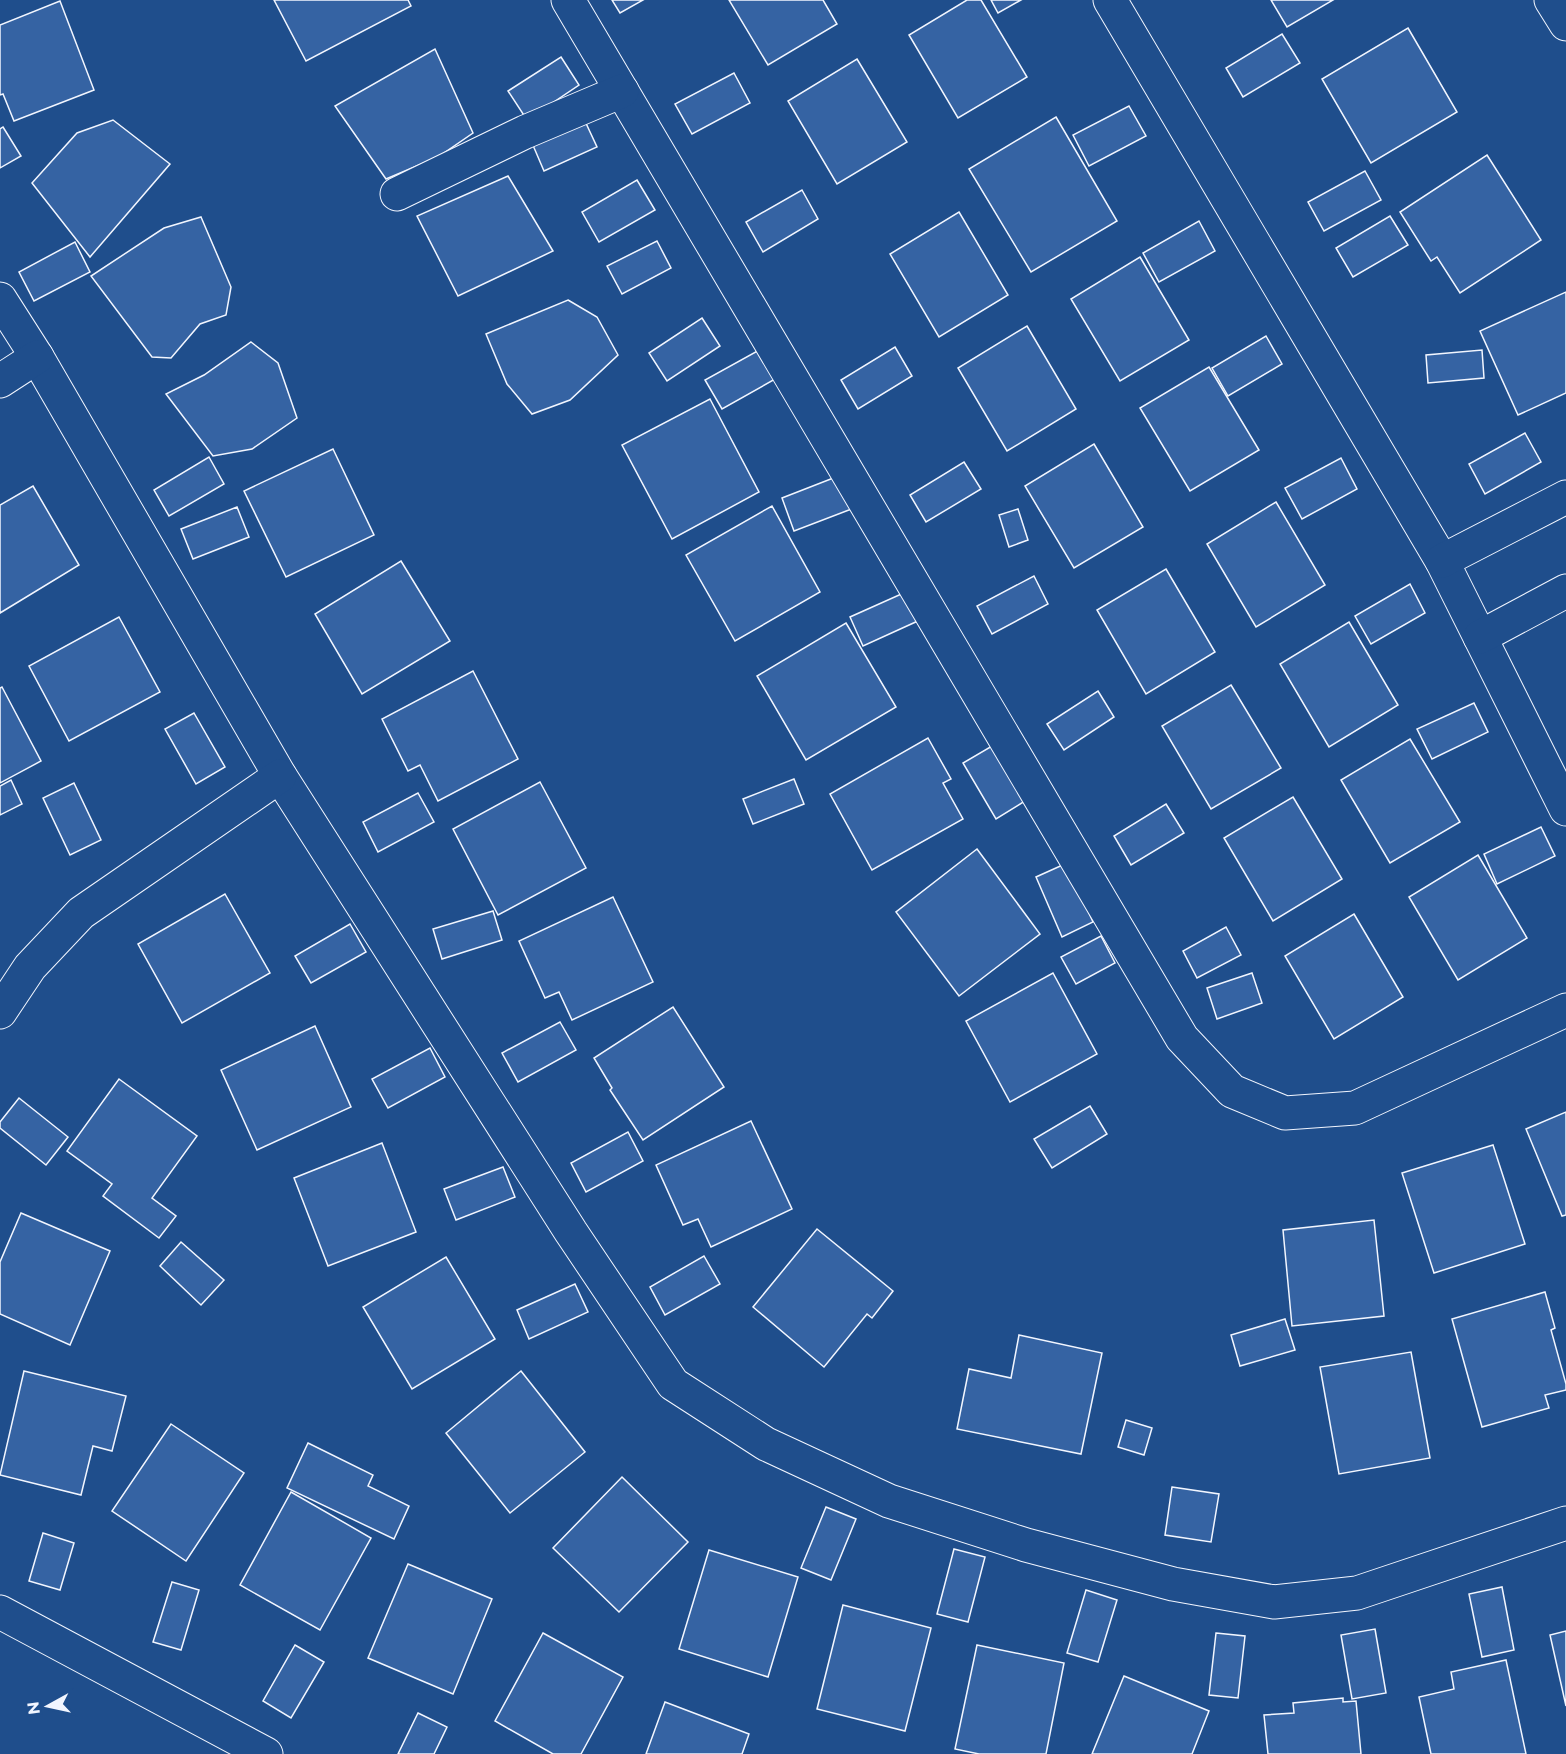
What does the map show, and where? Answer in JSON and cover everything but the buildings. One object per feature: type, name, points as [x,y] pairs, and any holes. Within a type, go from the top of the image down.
[{"type":"street","points":[[568,0],[1182,1038],[1232,1091],[1285,1113],[1354,1108],[1566,1010]]},
{"type":"street","points":[[1110,0],[1442,561],[1566,809]]},
{"type":"street","points":[[1551,0],[1566,24]]},
{"type":"street","points":[[397,194],[525,132],[622,91]]},
{"type":"street","points":[[0,299],[37,357],[280,776],[571,1232],[672,1384],[766,1444],[889,1501],[1026,1545],[1173,1584],[1274,1602],[1357,1593],[1566,1523]]},
{"type":"street","points":[[0,381],[37,357]]},
{"type":"street","points":[[1442,561],[1566,497]]},
{"type":"street","points":[[1480,637],[1566,591]]},
{"type":"street","points":[[0,1012],[30,967],[81,913],[280,776]]},
{"type":"street","points":[[0,1612],[266,1754]]}]
